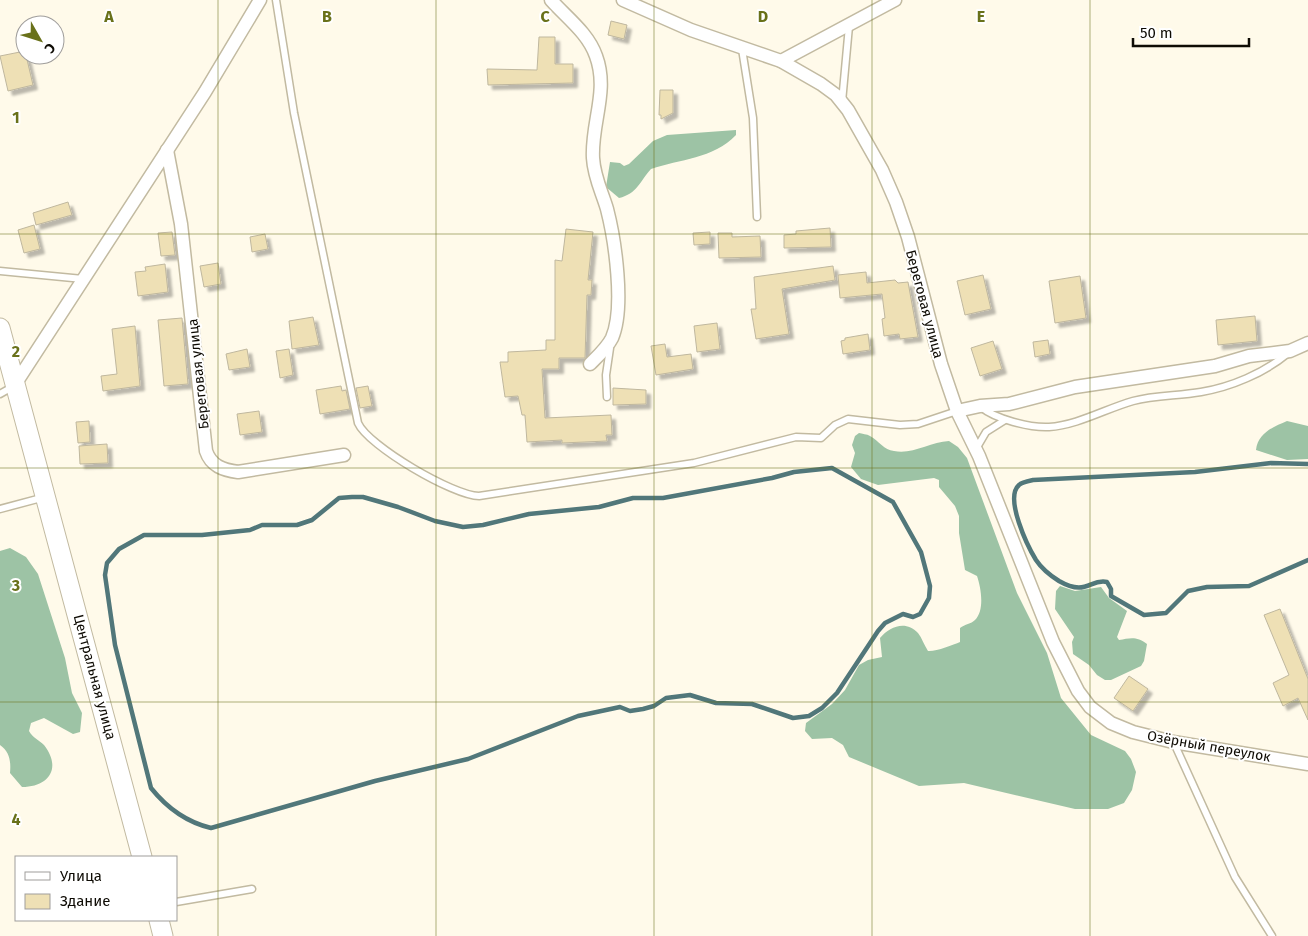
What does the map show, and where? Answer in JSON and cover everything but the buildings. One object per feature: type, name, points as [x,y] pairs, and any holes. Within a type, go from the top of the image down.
[{"type":"street","points":[[7,390],[83,279],[233,47],[260,0]]},
{"type":"street","points":[[551,0],[587,39],[596,56],[600,74],[601,96],[592,155],[596,181],[608,215],[617,274],[616,324],[607,346],[590,364]]},
{"type":"street","name":"Береговая улица","points":[[623,0],[742,49],[780,62],[821,84],[842,102],[872,150],[896,202],[908,237],[941,364],[958,411],[976,449],[1057,649],[1078,691],[1090,707],[1111,723]]},
{"type":"street","points":[[780,62],[895,0]]},
{"type":"street","name":"Береговая улица","points":[[166,150],[181,224],[206,450],[209,458],[221,468],[238,472],[344,455]]},
{"type":"street","name":"Центральная улица","points":[[0,328],[7,390],[47,496],[142,856]]},
{"type":"street","points":[[958,411],[980,406],[1009,404],[1075,387],[1216,366],[1249,356],[1290,351],[1308,343]]},
{"type":"street","name":"Озёрный переулок","points":[[1111,723],[1124,730],[1173,742],[1308,764]]},
{"type":"street","points":[[159,921],[163,936]]},
{"type":"lane","points":[[276,0],[294,113],[358,423],[361,430],[374,442],[432,479],[458,492],[479,496],[694,463],[796,437],[821,438],[835,425],[848,419],[900,425],[918,424],[958,411]]},
{"type":"lane","points":[[842,102],[849,26]]},
{"type":"lane","points":[[742,49],[753,118],[757,217]]},
{"type":"lane","points":[[0,270],[83,279]]},
{"type":"lane","points":[[606,396],[606,367],[612,337]]},
{"type":"lane","points":[[980,406],[989,414],[1005,420],[1047,427],[1062,426],[1133,401],[1164,395],[1204,392],[1265,370],[1290,351]]},
{"type":"lane","points":[[976,449],[986,432],[1005,420]]},
{"type":"lane","points":[[0,509],[47,496]]},
{"type":"lane","points":[[1173,742],[1235,877],[1272,936]]},
{"type":"lane","points":[[178,902],[252,889]]},
{"type":"green space","points":[[736,130],[736,135],[727,143],[707,154],[651,169],[638,187],[625,196],[619,198],[606,187],[610,162],[620,163],[624,166],[629,164],[653,141],[667,135]]},
{"type":"green space","points":[[1287,421],[1308,426],[1308,459],[1287,460],[1256,450],[1257,444],[1267,431]]},
{"type":"green space","points":[[859,433],[870,436],[887,449],[901,452],[949,441],[958,447],[967,458],[1017,593],[1047,653],[1061,698],[1091,735],[1125,751],[1131,759],[1136,772],[1132,790],[1124,803],[1108,809],[1075,809],[964,783],[919,786],[849,757],[843,745],[832,738],[812,739],[805,731],[806,723],[832,704],[845,690],[859,665],[868,660],[882,657],[880,638],[888,630],[898,626],[913,629],[918,633],[928,651],[935,650],[960,642],[960,628],[975,620],[980,611],[981,593],[977,576],[965,570],[959,533],[959,516],[955,506],[939,487],[939,480],[934,478],[878,485],[861,479],[851,467],[855,453],[852,445],[855,436]]},
{"type":"green space","points":[[10,548],[26,557],[38,574],[65,658],[72,693],[82,713],[80,732],[73,734],[44,718],[31,723],[29,731],[44,745],[49,753],[52,768],[46,780],[39,784],[22,787],[10,773],[9,758],[6,751],[0,745],[0,551]]},
{"type":"green space","points":[[1060,586],[1075,591],[1101,587],[1109,598],[1127,611],[1117,637],[1119,640],[1137,639],[1147,644],[1144,661],[1141,666],[1111,680],[1105,680],[1097,675],[1089,665],[1073,654],[1072,642],[1074,637],[1055,609],[1056,591]]},
{"type":"waterway","points":[[1308,464],[1271,463],[1195,472],[1033,480],[1019,485],[1015,491],[1014,500],[1019,522],[1028,545],[1036,560],[1047,572],[1059,581],[1076,587],[1087,586],[1101,581],[1107,582],[1111,589],[1111,596],[1144,615],[1166,613],[1188,591],[1207,587],[1249,586],[1308,560]]},
{"type":"waterway","points":[[832,468],[893,502],[921,552],[930,586],[929,598],[920,614],[913,617],[903,614],[885,623],[837,693],[822,708],[809,716],[793,718],[752,704],[716,703],[690,695],[666,698],[654,706],[643,709],[630,711],[620,707],[578,716],[468,759],[375,781],[211,828],[185,818],[164,802],[151,788],[115,645],[105,575],[107,563],[119,549],[144,535],[202,535],[250,530],[262,525],[297,525],[312,520],[339,498],[352,497],[363,497],[398,507],[435,521],[463,527],[483,525],[529,514],[599,507],[633,498],[663,498],[772,478],[794,472],[832,468]]}]
